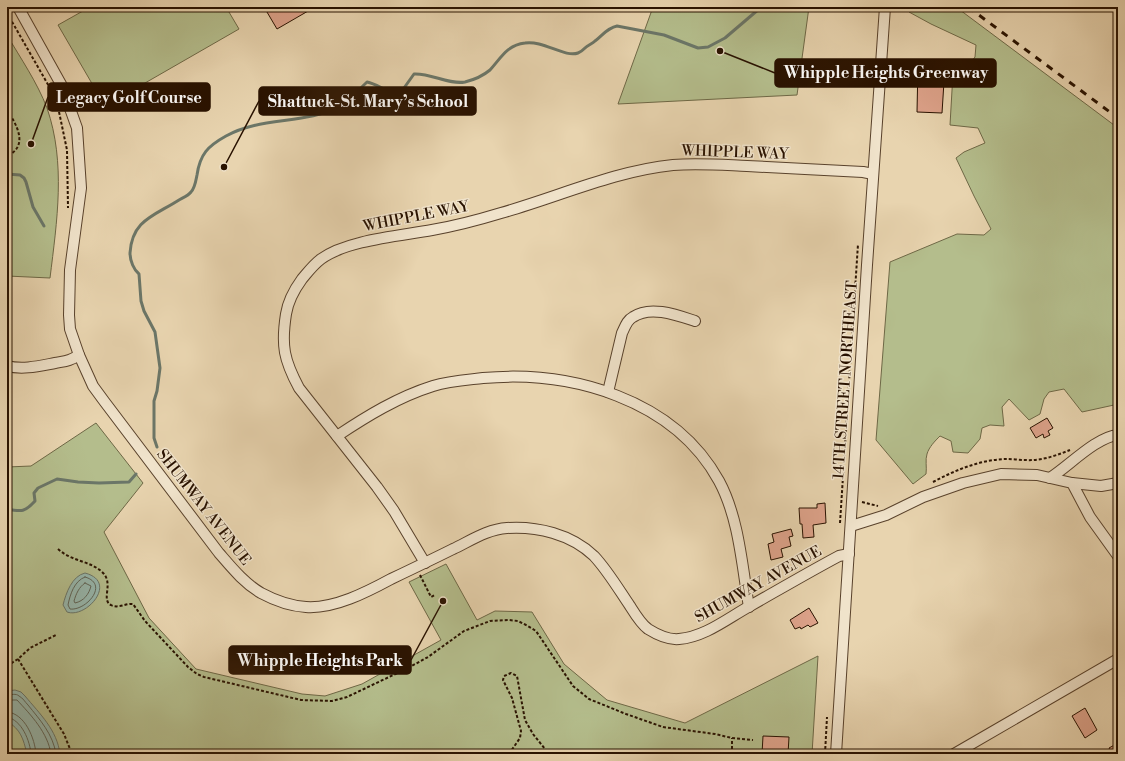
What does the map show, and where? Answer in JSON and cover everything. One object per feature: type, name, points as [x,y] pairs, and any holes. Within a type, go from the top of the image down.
[{"type":"street","name":"SHUMWAY AVENUE","points":[[18,7],[62,86],[78,128],[81,188],[70,270],[69,302],[70,329],[79,355],[93,386],[219,553],[243,579],[261,593],[290,604],[306,607],[321,606],[360,595],[476,537],[500,528],[519,527],[538,529],[581,546],[593,556],[605,570],[640,621],[648,628],[662,636],[677,640],[704,633],[839,556],[849,554]]},
{"type":"street","name":"14TH STREET NORTHEAST","points":[[836,754],[885,7]]},
{"type":"street","name":"WHIPPLE WAY","points":[[425,563],[394,511],[377,487],[299,388],[288,365],[283,341],[286,309],[291,296],[310,269],[322,258],[337,250],[354,244],[443,228],[486,217],[648,168],[702,164],[863,172],[873,174]]},
{"type":"street","points":[[608,392],[622,333],[626,324],[632,317],[648,311],[671,313],[695,321]]},
{"type":"street","points":[[7,366],[24,368],[42,366],[70,361],[79,355]]},
{"type":"street","points":[[337,436],[379,409],[406,396],[434,386],[462,380],[498,377],[531,377],[566,382],[608,392],[663,419],[683,436],[718,480],[730,506],[748,607]]},
{"type":"street","points":[[1050,478],[1064,469],[1082,453],[1111,436],[1118,435]]},
{"type":"street","points":[[851,526],[886,515],[923,496],[963,483],[1001,474],[1037,475],[1072,483],[1100,486],[1118,483]]},
{"type":"street","points":[[1072,483],[1090,516],[1118,556]]},
{"type":"street","points":[[954,754],[1118,659]]},
{"type":"path","points":[[7,110],[20,140],[19,146],[16,150],[7,156]]},
{"type":"path","points":[[58,549],[70,558],[90,565],[103,573],[108,582],[106,598],[109,603],[113,606],[133,604],[145,621],[188,667],[204,677],[301,700],[332,701],[347,697],[413,666],[464,631],[490,621],[510,620],[526,624],[536,631],[573,686],[589,699],[626,714],[663,726],[732,738],[753,740]]},
{"type":"path","points":[[7,666],[18,659],[30,648],[56,635]]},
{"type":"path","points":[[18,659],[64,734],[72,754]]},
{"type":"path","points":[[509,754],[520,738],[521,731],[512,698],[503,680],[504,676],[512,673],[517,676],[527,726],[549,754]]},
{"type":"path","points":[[732,738],[732,754]]},
{"type":"green space","points":[[90,7],[226,7],[239,29],[105,106],[58,25]]},
{"type":"green space","points":[[653,7],[809,7],[797,95],[618,104]]},
{"type":"green space","points":[[909,7],[956,7],[1118,128],[1118,402],[1114,405],[1082,412],[1064,389],[1049,392],[1044,399],[1040,414],[1029,420],[1009,399],[1002,407],[1004,426],[990,425],[982,428],[980,439],[968,453],[953,452],[951,441],[940,436],[932,444],[928,451],[926,459],[926,474],[913,484],[876,440],[890,262],[957,234],[984,235],[991,229],[956,158],[964,152],[985,143],[978,128],[950,125],[953,73],[966,69],[975,57],[976,45],[909,12]]},
{"type":"green space","points":[[7,35],[38,89],[47,108],[53,129],[58,171],[58,192],[50,278],[7,276]]},
{"type":"green space","points":[[96,423],[143,483],[104,532],[149,618],[196,669],[302,694],[325,696],[362,684],[441,640],[409,582],[446,564],[477,620],[495,611],[532,612],[564,664],[607,700],[685,723],[818,656],[812,754],[7,754],[7,467],[31,466]]},
{"type":"water","points":[[85,573],[95,578],[99,584],[99,591],[96,598],[83,610],[75,613],[67,612],[63,605],[68,590],[76,578]]},
{"type":"water","points":[[15,690],[21,692],[25,696],[52,730],[60,754],[27,754],[21,735],[12,724],[7,721],[7,691]]},
{"type":"building","points":[[264,7],[315,7],[277,29]]},
{"type":"building","points":[[918,64],[945,66],[942,113],[917,112]]},
{"type":"building","points":[[1047,418],[1053,428],[1048,431],[1050,435],[1044,438],[1043,434],[1036,438],[1030,428]]},
{"type":"building","points":[[825,503],[826,523],[813,525],[814,537],[803,538],[799,508],[817,508],[817,504]]},
{"type":"building","points":[[791,529],[793,536],[789,537],[791,546],[781,549],[783,557],[771,560],[768,544],[774,542],[772,534]]},
{"type":"building","points":[[809,608],[818,623],[810,627],[808,625],[801,629],[800,627],[795,629],[790,620]]},
{"type":"building","points":[[1085,708],[1097,730],[1085,738],[1072,716]]},
{"type":"building","points":[[763,736],[789,737],[788,754],[762,754]]},
{"type":"building","points":[[1118,743],[1118,754],[1112,754],[1109,748]]},
{"type":"waterway","points":[[157,447],[154,438],[154,401],[160,368],[155,332],[144,311],[141,301],[139,274],[134,268],[131,259],[130,253],[132,242],[135,233],[146,220],[187,196],[191,192],[196,182],[200,161],[206,151],[214,143],[240,130],[254,126],[298,119],[327,112],[345,104],[367,82],[395,93],[404,88],[414,74],[427,75],[453,82],[465,82],[475,79],[490,70],[509,49],[519,44],[539,44],[573,54],[581,52],[608,30],[617,26],[664,35],[698,48],[708,47],[725,38],[759,9],[764,7]]},
{"type":"waterway","points":[[7,174],[20,175],[24,178],[33,207],[44,226]]},
{"type":"waterway","points":[[7,509],[16,511],[26,509],[35,501],[34,493],[38,488],[57,479],[99,483],[129,482],[136,474]]},
{"type":"railway","points":[[968,7],[1118,118]]},
{"type":"place","name":"Whipple Heights Greenway","points":[[720,51]]},
{"type":"place","name":"Legacy Golf Course","points":[[31,144]]},
{"type":"place","name":"Shattuck-St. Mary’s School","points":[[224,167]]},
{"type":"place","name":"Whipple Heights Park","points":[[443,601]]}]
